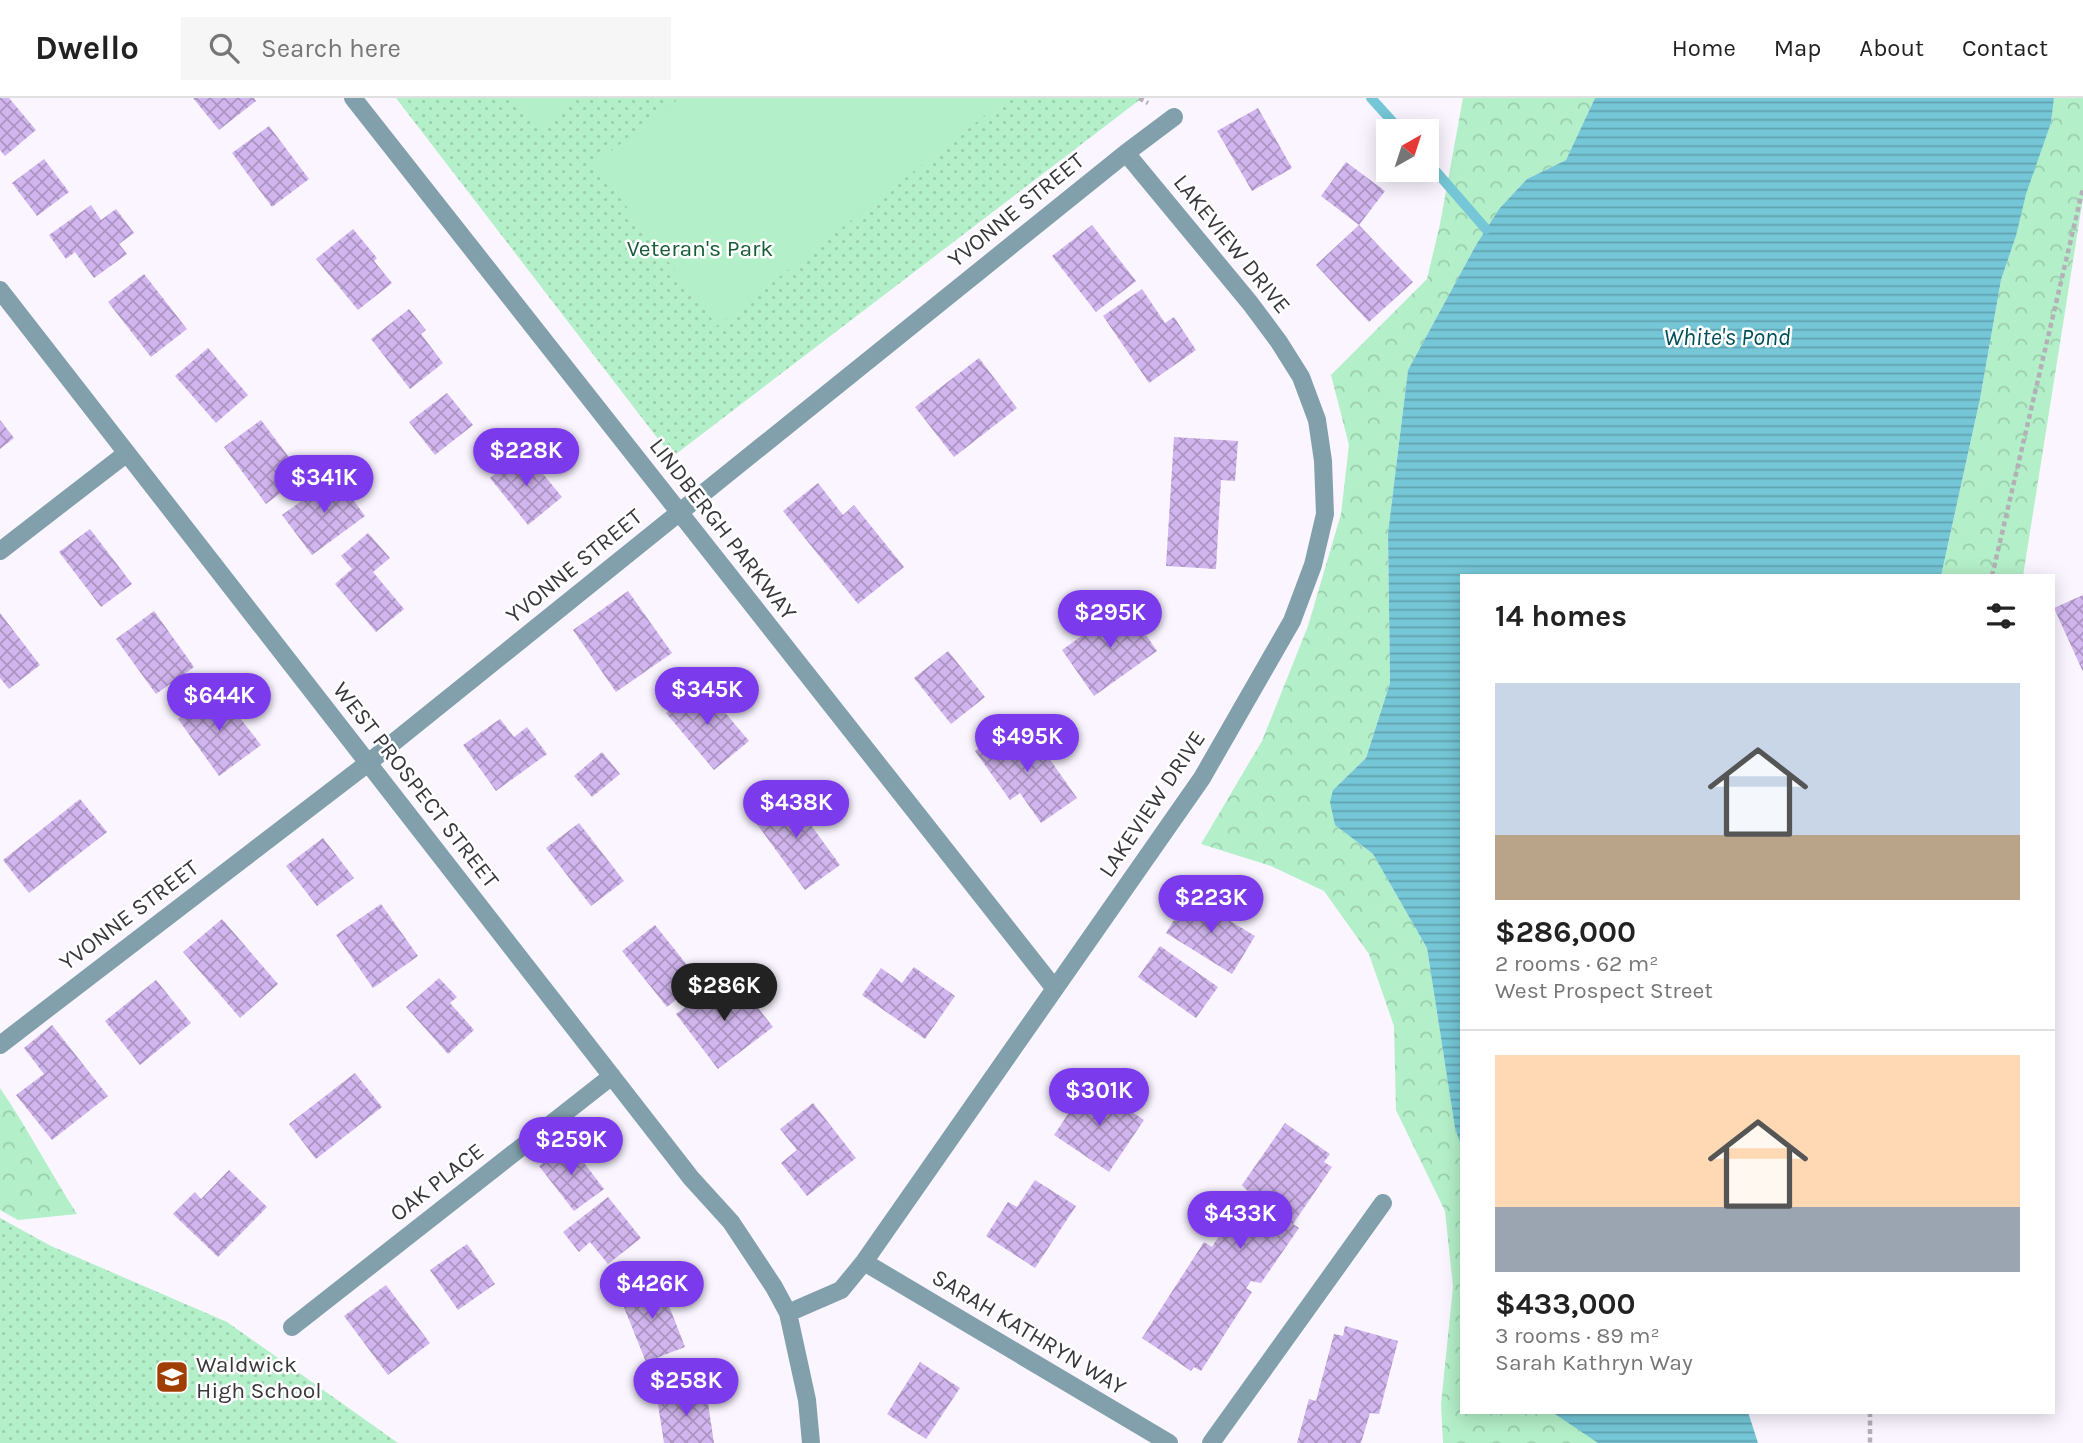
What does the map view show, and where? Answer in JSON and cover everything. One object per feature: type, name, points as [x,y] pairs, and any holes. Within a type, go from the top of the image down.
[{"type":"street","name":"LINDBERGH PARKWAY","points":[[353,98],[1055,989]]},
{"type":"street","name":"YVONNE STREET","points":[[0,1045],[368,763],[1174,117]]},
{"type":"street","name":"LAKEVIEW DRIVE","points":[[788,1313],[841,1290],[864,1262],[1202,778],[1292,621],[1312,565],[1325,514],[1324,461],[1317,420],[1301,377],[1250,303],[1126,153]]},
{"type":"street","name":"WEST PROSPECT STREET","points":[[0,290],[691,1178],[732,1222],[788,1313]]},
{"type":"street","points":[[0,551],[127,453]]},
{"type":"street","name":"OAK PLACE","points":[[292,1328],[612,1076]]},
{"type":"street","points":[[1210,1443],[1383,1203]]},
{"type":"street","name":"SARAH KATHRYN WAY","points":[[864,1262],[1169,1443]]},
{"type":"street","points":[[788,1313],[807,1400],[811,1443]]},
{"type":"path","points":[[1993,574],[2083,188]]},
{"type":"path","points":[[1870,1414],[1870,1443]]},
{"type":"green space","name":"Veteran's Park","points":[[396,98],[1142,98],[672,457]]},
{"type":"green space","points":[[514,98],[579,98],[539,130]]},
{"type":"green space","points":[[680,98],[1007,98],[717,326],[594,164]]},
{"type":"green space","points":[[1463,98],[1595,98],[1566,160],[1527,179],[1499,209],[1476,245],[1408,370],[1388,533],[1390,683],[1366,758],[1333,790],[1335,825],[1373,854],[1427,948],[1455,1127],[1460,1143],[1460,1414],[1574,1414],[1697,1443],[1443,1443],[1441,1404],[1453,1287],[1445,1211],[1396,1110],[1394,1026],[1369,954],[1324,891],[1271,866],[1201,844],[1262,741],[1308,626],[1341,514],[1349,445],[1331,375],[1427,279]]},
{"type":"green space","points":[[2054,98],[2083,98],[2083,198],[2023,574],[1941,574],[1980,399],[2001,280],[2016,236],[2025,194],[2051,123]]},
{"type":"green space","points":[[0,1088],[77,1214],[18,1220],[0,1210]]},
{"type":"green space","name":"Waldwick High School","points":[[0,1218],[51,1246],[227,1322],[398,1443],[0,1443]]},
{"type":"water","name":"White's Pond","points":[[1595,98],[2054,98],[2051,123],[2026,194],[2016,236],[2001,280],[1980,399],[1941,574],[1460,574],[1460,1143],[1455,1128],[1427,948],[1373,854],[1335,825],[1330,802],[1333,790],[1366,758],[1390,683],[1388,533],[1408,370],[1476,245],[1499,209],[1527,179],[1566,160]]},
{"type":"water","points":[[1555,1414],[1749,1414],[1758,1443],[1598,1443]]},
{"type":"building","points":[[0,98],[9,98],[36,130],[5,156],[0,150]]},
{"type":"building","points":[[193,98],[254,98],[256,101],[219,130]]},
{"type":"building","points":[[1258,108],[1292,168],[1252,191],[1217,131]]},
{"type":"building","points":[[269,126],[309,179],[272,207],[232,153]]},
{"type":"building","points":[[44,159],[69,192],[37,216],[12,183]]},
{"type":"building","points":[[1346,162],[1385,191],[1359,225],[1321,196]]},
{"type":"building","points":[[91,205],[101,220],[116,209],[134,233],[119,244],[127,254],[94,278],[75,252],[66,259],[49,235]]},
{"type":"building","points":[[1092,225],[1136,281],[1096,312],[1052,256]]},
{"type":"building","points":[[1359,225],[1413,282],[1369,322],[1316,265]]},
{"type":"building","points":[[353,229],[377,258],[374,261],[392,283],[358,310],[316,259]]},
{"type":"building","points":[[144,274],[187,329],[151,357],[108,302]]},
{"type":"building","points":[[1142,289],[1165,323],[1174,317],[1196,350],[1149,383],[1103,316]]},
{"type":"building","points":[[409,309],[426,330],[421,334],[443,363],[410,389],[371,339]]},
{"type":"building","points":[[208,348],[248,395],[216,423],[175,376]]},
{"type":"building","points":[[979,358],[1017,408],[954,457],[915,407]]},
{"type":"building","points":[[447,393],[473,425],[435,455],[409,422]]},
{"type":"building","points":[[0,420],[14,438],[0,449]]},
{"type":"building","points":[[261,420],[303,476],[266,504],[224,447]]},
{"type":"building","points":[[1174,437],[1238,441],[1235,481],[1221,480],[1216,569],[1166,566]]},
{"type":"building","points":[[524,451],[562,497],[528,525],[490,478]]},
{"type":"building","points":[[336,476],[365,516],[312,555],[282,515]]},
{"type":"building","points":[[818,483],[843,515],[854,505],[904,567],[858,604],[783,511]]},
{"type":"building","points":[[90,529],[132,584],[101,607],[59,552]]},
{"type":"building","points":[[368,533],[390,558],[373,572],[404,609],[376,632],[335,584],[352,569],[341,556]]},
{"type":"building","points":[[628,591],[672,653],[616,692],[573,630]]},
{"type":"building","points":[[2083,595],[2083,672],[2055,610],[2055,608]]},
{"type":"building","points":[[1125,605],[1157,651],[1094,696],[1062,650]]},
{"type":"building","points":[[154,611],[194,667],[156,694],[116,639]]},
{"type":"building","points":[[0,613],[40,665],[9,689],[0,678]]},
{"type":"building","points":[[948,651],[985,697],[951,724],[914,678]]},
{"type":"building","points":[[701,684],[749,741],[714,770],[666,713]]},
{"type":"building","points":[[218,690],[261,745],[219,776],[178,719]]},
{"type":"building","points":[[500,719],[514,737],[527,727],[547,754],[496,791],[463,745]]},
{"type":"building","points":[[1008,728],[1019,743],[1032,734],[1077,798],[1041,823],[1020,793],[1010,800],[975,751]]},
{"type":"building","points":[[602,752],[620,774],[592,797],[574,776]]},
{"type":"building","points":[[786,791],[840,865],[805,890],[751,816]]},
{"type":"building","points":[[80,799],[107,832],[29,893],[3,860]]},
{"type":"building","points":[[579,823],[624,881],[591,906],[546,848]]},
{"type":"building","points":[[323,838],[354,878],[317,906],[286,866]]},
{"type":"building","points":[[1189,896],[1255,936],[1232,974],[1166,933]]},
{"type":"building","points":[[381,904],[418,956],[373,988],[336,935]]},
{"type":"building","points":[[222,919],[278,984],[240,1018],[183,952]]},
{"type":"building","points":[[655,925],[700,981],[667,1007],[622,951]]},
{"type":"building","points":[[1160,946],[1218,987],[1196,1018],[1138,977]]},
{"type":"building","points":[[914,967],[955,996],[925,1039],[862,995],[881,968],[902,983]]},
{"type":"building","points":[[439,978],[457,997],[450,1003],[474,1030],[448,1054],[406,1007]]},
{"type":"building","points":[[156,980],[191,1023],[140,1065],[105,1021]]},
{"type":"building","points":[[719,981],[730,995],[741,986],[773,1027],[718,1069],[676,1014]]},
{"type":"building","points":[[52,1025],[108,1096],[52,1140],[16,1095],[44,1074],[24,1048]]},
{"type":"building","points":[[355,1073],[382,1107],[316,1159],[289,1124]]},
{"type":"building","points":[[1089,1083],[1144,1120],[1109,1172],[1054,1135]]},
{"type":"building","points":[[813,1103],[856,1158],[807,1196],[781,1163],[797,1150],[780,1129]]},
{"type":"building","points":[[1285,1123],[1330,1154],[1324,1162],[1332,1167],[1293,1224],[1299,1228],[1261,1283],[1251,1281],[1246,1288],[1252,1292],[1201,1371],[1194,1367],[1191,1371],[1142,1338],[1204,1242],[1212,1247],[1248,1191],[1242,1185]]},
{"type":"building","points":[[569,1143],[604,1189],[574,1211],[539,1166]]},
{"type":"building","points":[[229,1170],[267,1207],[218,1257],[173,1214],[195,1192],[201,1199]]},
{"type":"building","points":[[1035,1180],[1076,1206],[1035,1268],[986,1236],[1008,1202],[1017,1207]]},
{"type":"building","points":[[608,1197],[641,1238],[608,1264],[590,1242],[579,1252],[563,1232]]},
{"type":"building","points":[[467,1244],[495,1284],[458,1310],[430,1270]]},
{"type":"building","points":[[659,1280],[685,1347],[646,1362],[619,1295]]},
{"type":"building","points":[[386,1285],[430,1343],[388,1375],[344,1316]]},
{"type":"building","points":[[1345,1326],[1398,1341],[1379,1414],[1370,1413],[1361,1443],[1297,1443],[1309,1399],[1316,1401],[1334,1334],[1343,1336]]},
{"type":"building","points":[[920,1362],[960,1388],[926,1439],[887,1414]]},
{"type":"building","points":[[706,1390],[714,1443],[664,1443],[657,1398]]},
{"type":"waterway","points":[[1371,98],[1390,119]]},
{"type":"waterway","points":[[1439,175],[1486,229]]},
{"type":"place","name":"Waldwick High School","points":[[172,1377]]}]
